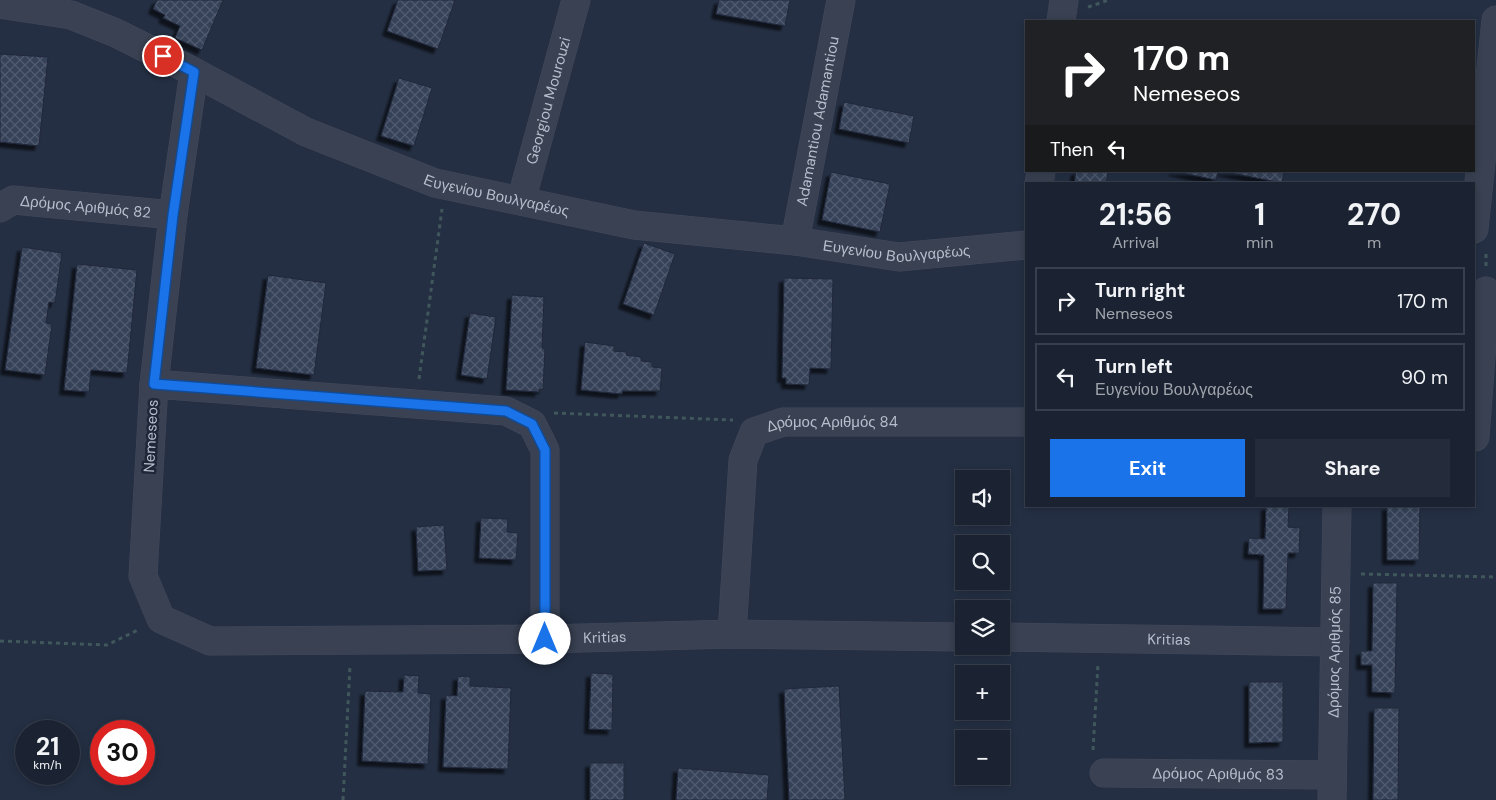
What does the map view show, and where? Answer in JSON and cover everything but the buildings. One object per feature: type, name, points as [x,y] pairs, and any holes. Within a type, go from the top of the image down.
[{"type":"street","name":"Georgiou Mourouzi","points":[[521,201],[576,0]]},
{"type":"street","name":"Adamantiou Adamantiou","points":[[795,241],[841,0]]},
{"type":"street","points":[[1061,20],[1064,0]]},
{"type":"street","name":"Ευγενίου Βουλγαρέως","points":[[0,4],[71,15],[116,33],[306,132],[445,185],[634,225],[795,241],[899,257],[1025,244]]},
{"type":"street","points":[[1482,230],[1496,20]]},
{"type":"street","name":"Nemeseos","points":[[161,619],[143,576],[154,384],[173,215],[194,72]]},
{"type":"street","name":"Δρόμος Αριθμός 82","points":[[0,208],[13,200],[173,215]]},
{"type":"street","points":[[1482,438],[1486,291]]},
{"type":"street","points":[[154,384],[506,411],[532,424],[545,450],[545,639]]},
{"type":"street","name":"Δρόμος Αριθμός 84","points":[[732,634],[743,460],[754,432],[783,422],[1025,422]]},
{"type":"street","name":"Δρόμος Αριθμός 85","points":[[1332,788],[1336,507]]},
{"type":"street","name":"Kritias","points":[[161,619],[210,641],[545,639],[732,634],[955,637]]},
{"type":"street","name":"Kritias","points":[[1010,637],[1335,642]]},
{"type":"street","name":"Δρόμος Αριθμός 83","points":[[1104,773],[1332,788]]},
{"type":"path","points":[[415,404],[445,185]]},
{"type":"path","points":[[1482,230],[1486,291]]},
{"type":"path","points":[[546,413],[743,421]]},
{"type":"path","points":[[1336,573],[1496,577]]},
{"type":"path","points":[[0,641],[107,645],[161,619]]},
{"type":"path","points":[[1100,639],[1092,760],[1104,773]]},
{"type":"path","points":[[343,800],[352,640]]},
{"type":"route","points":[[163,56],[194,72],[173,215],[154,384],[506,411],[532,424],[545,450],[545,639]]}]
